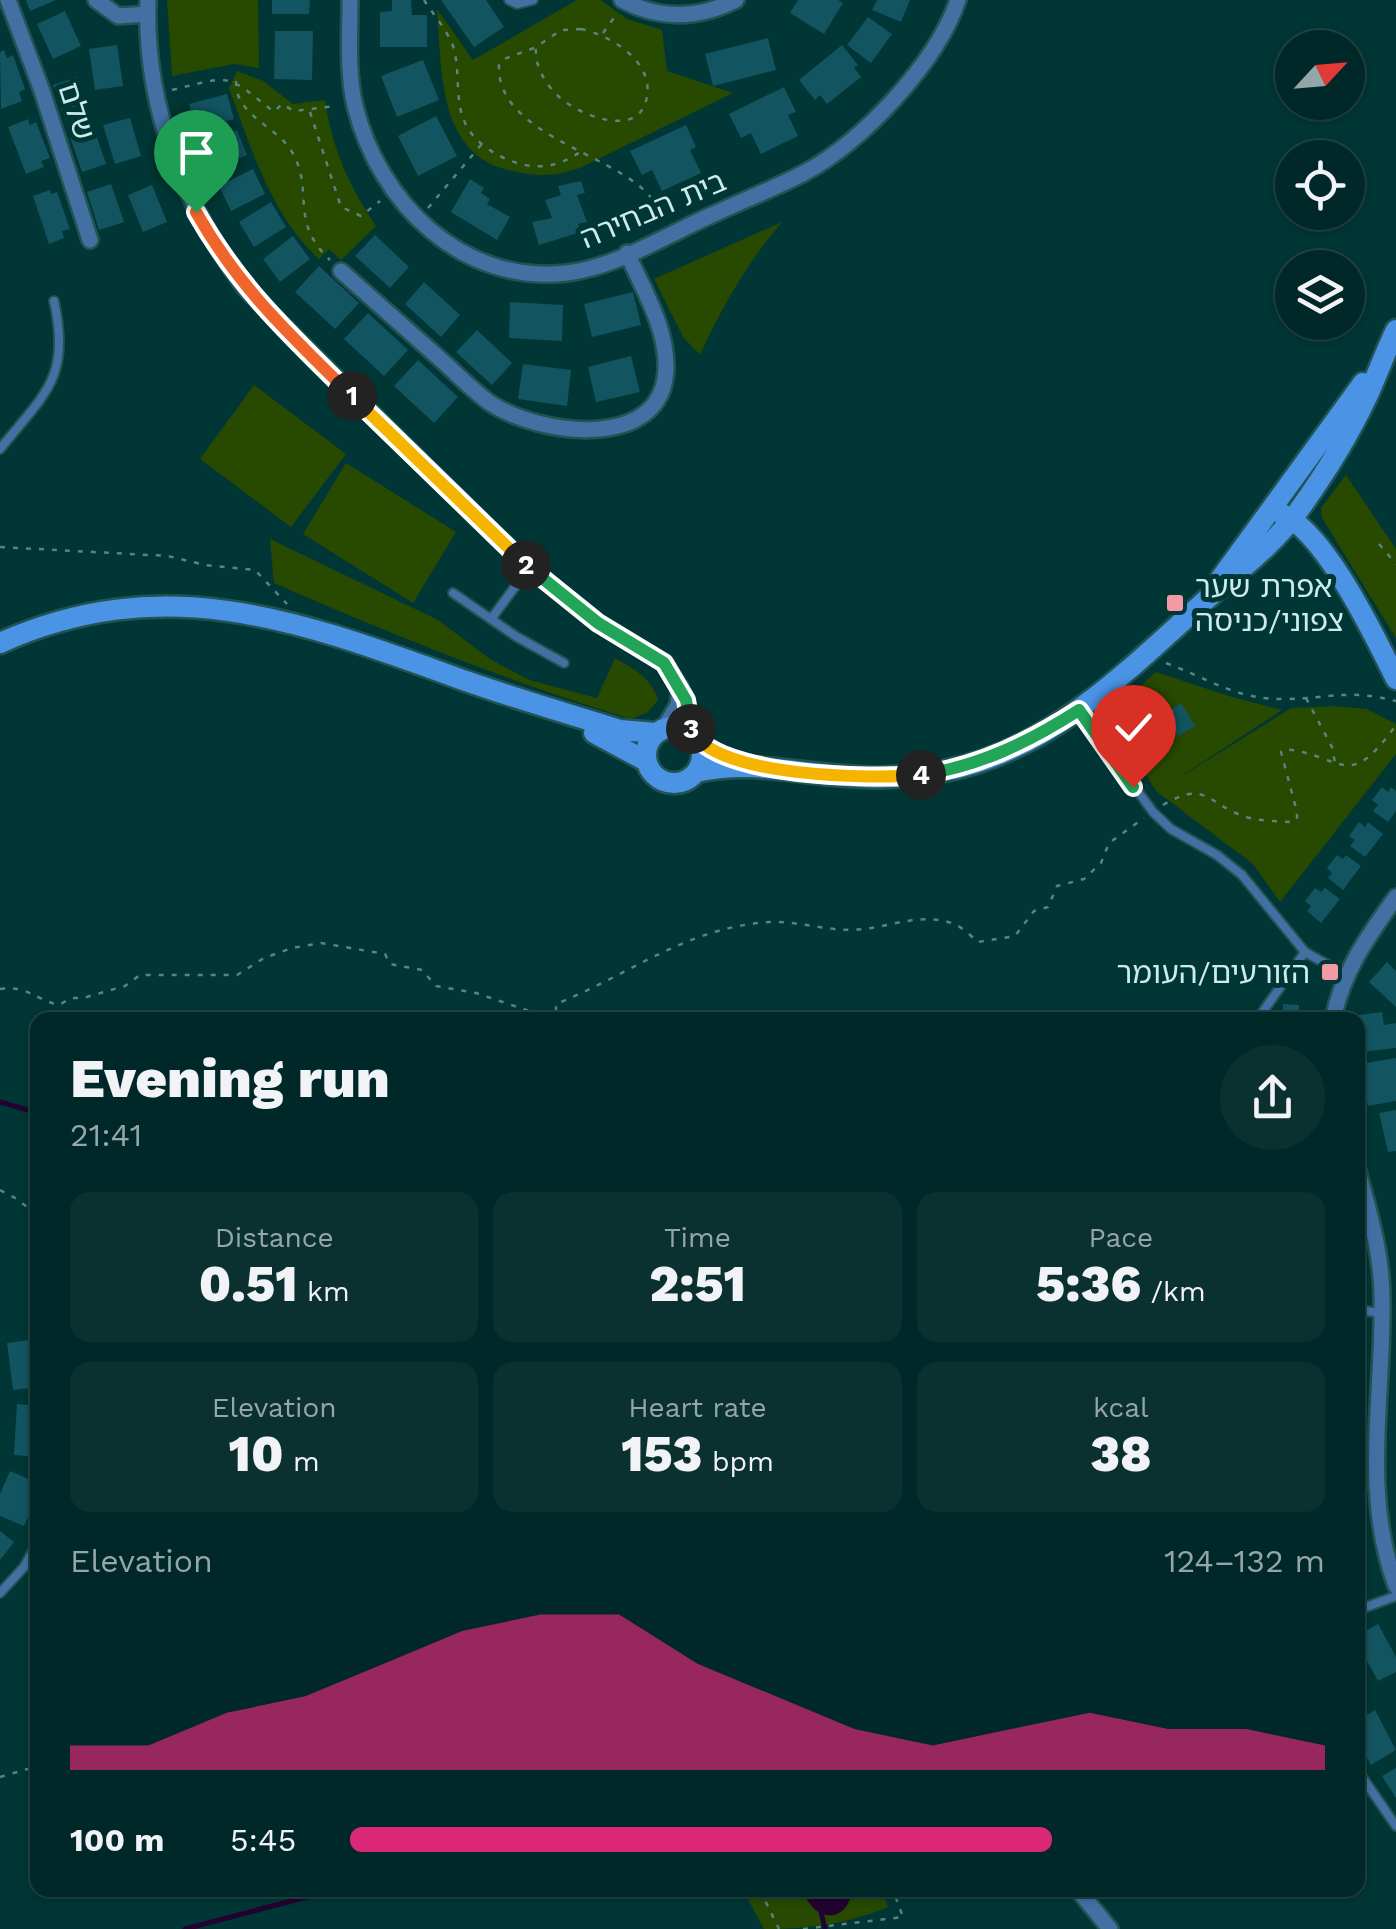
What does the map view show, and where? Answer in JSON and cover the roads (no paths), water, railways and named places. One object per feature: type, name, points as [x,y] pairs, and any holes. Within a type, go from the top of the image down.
[{"type":"street","name":"שלם","points":[[8,0],[90,240]]},
{"type":"street","points":[[96,0],[118,16],[148,7],[156,94],[178,171],[218,251],[245,288],[529,568],[598,623],[664,663],[680,687],[690,714],[702,756],[696,772]]},
{"type":"street","name":"בית הבחירה","points":[[350,0],[354,103],[365,140],[394,191],[418,220],[462,254],[496,268],[532,275],[570,273],[627,253],[804,173],[845,143],[912,78],[938,43],[958,0]]},
{"type":"street","points":[[624,1],[654,13],[676,16],[700,14],[736,0]]},
{"type":"street","points":[[342,271],[489,402],[534,423],[596,430],[620,426],[640,416],[656,400],[665,382],[666,359],[660,330],[627,253]]},
{"type":"street","points":[[476,684],[602,737],[646,761],[658,778],[671,783],[696,772],[746,764],[864,777],[948,770],[1020,745],[1079,710],[1252,562],[1353,424],[1396,330]]},
{"type":"street","points":[[1283,520],[1322,551],[1360,610],[1396,678]]},
{"type":"street","points":[[0,643],[41,624],[120,609],[216,608],[308,626],[620,730],[678,727],[746,764]]},
{"type":"street","points":[[646,761],[647,746],[678,705],[680,687]]},
{"type":"street","points":[[1335,1012],[1346,975],[1390,919],[1396,898]]},
{"type":"street","points":[[1365,1198],[1377,1246],[1382,1313],[1370,1499],[1396,1586]]},
{"type":"street","points":[[1084,1897],[1110,1929]]},
{"type":"lane","points":[[509,0],[518,4],[533,0]]},
{"type":"lane","points":[[0,449],[55,378],[61,354],[54,301]]},
{"type":"lane","points":[[491,619],[529,568]]},
{"type":"lane","points":[[453,593],[564,663]]},
{"type":"lane","points":[[1079,710],[1153,812],[1171,829],[1242,875],[1304,952],[1346,975]]},
{"type":"lane","points":[[1263,1012],[1304,952]]},
{"type":"lane","points":[[1365,1311],[1382,1313]]},
{"type":"lane","points":[[0,1593],[30,1556]]},
{"type":"lane","points":[[1365,1607],[1396,1596]]},
{"type":"lane","points":[[1365,1781],[1396,1826]]},
{"type":"waterway","points":[[0,1102],[30,1111]]},
{"type":"waterway","points":[[185,1929],[306,1897]]},
{"type":"waterway","points":[[821,1912],[825,1929]]},
{"type":"place","name":"אפרת שער צפוני/כניסה","points":[[1175,603]]},
{"type":"place","name":"הזורעים/העומר","points":[[1330,972]]}]
